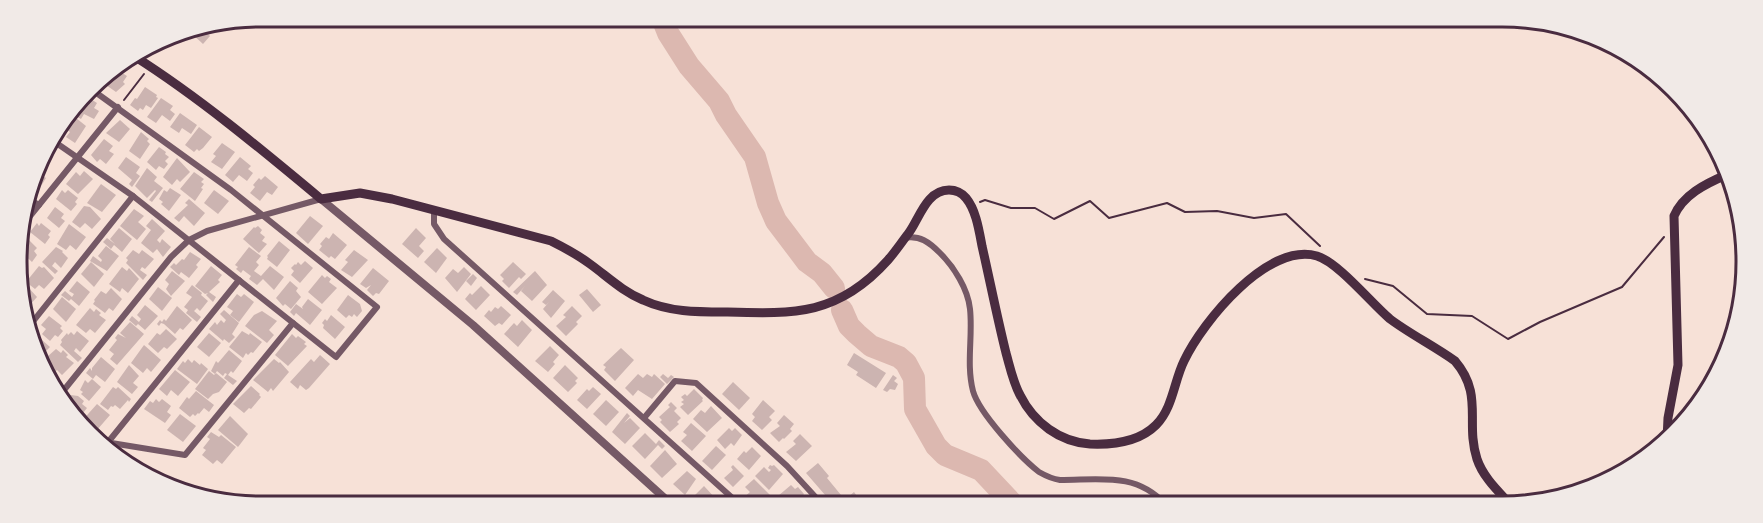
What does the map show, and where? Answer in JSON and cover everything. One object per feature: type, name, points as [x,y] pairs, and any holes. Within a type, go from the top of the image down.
[{"type":"main road","points":[[141,60],[271,157],[321,199],[360,193],[392,199],[551,241],[574,253],[614,284],[643,300],[674,310],[793,313],[826,305],[848,295],[888,260],[913,228],[921,210],[938,193],[945,190],[959,191],[971,206],[980,236],[1001,333],[1020,396],[1035,417],[1051,432],[1079,443],[1124,442],[1140,437],[1154,427],[1167,408],[1182,364],[1196,339],[1222,306],[1272,262],[1295,254],[1315,255],[1324,259],[1387,316],[1455,361],[1468,378],[1473,400],[1474,448],[1478,461],[1484,473],[1503,496]]},
{"type":"main road","points":[[1668,426],[1678,365],[1674,216],[1677,207],[1693,192],[1720,178]]},
{"type":"street","points":[[58,144],[133,196],[336,357],[376,307],[183,154],[98,94]]},
{"type":"street","points":[[33,213],[118,107]]},
{"type":"street","points":[[34,319],[133,196]]},
{"type":"street","points":[[65,389],[171,257],[189,240],[207,231],[244,219],[263,216],[321,199],[473,325],[662,496]]},
{"type":"street","points":[[35,202],[39,205]]},
{"type":"street","points":[[434,211],[434,224],[444,239],[730,496]]},
{"type":"street","points":[[904,238],[922,238],[930,243],[950,264],[964,288],[970,306],[969,362],[974,393],[992,423],[1010,443],[1039,471],[1052,478],[1060,480],[1120,479],[1140,484],[1158,496]]},
{"type":"street","points":[[110,440],[239,280]]},
{"type":"street","points":[[111,441],[185,455],[293,323]]},
{"type":"street","points":[[644,418],[675,381],[696,383],[794,472],[815,496]]},
{"type":"path","points":[[118,107],[150,66]]},
{"type":"building","points":[[208,34],[210,36],[203,44],[195,37]]},
{"type":"building","points":[[122,73],[127,76],[123,82],[125,84],[116,92],[107,85]]},
{"type":"building","points":[[145,87],[158,98],[151,108],[146,105],[143,110],[140,108],[138,111],[130,105]]},
{"type":"building","points":[[161,98],[173,106],[170,110],[175,114],[170,121],[162,115],[156,123],[147,117]]},
{"type":"building","points":[[92,100],[97,103],[94,108],[99,111],[94,119],[84,114],[81,119],[77,117]]},
{"type":"building","points":[[180,113],[197,125],[191,134],[182,128],[179,133],[170,127]]},
{"type":"building","points":[[76,118],[86,126],[75,143],[66,137]]},
{"type":"building","points":[[120,120],[130,129],[119,142],[106,133]]},
{"type":"building","points":[[199,127],[212,137],[203,148],[194,152],[185,145]]},
{"type":"building","points":[[141,132],[149,139],[147,141],[150,144],[140,159],[129,151]]},
{"type":"building","points":[[104,139],[113,146],[109,151],[114,154],[106,164],[100,159],[97,162],[91,155]]},
{"type":"building","points":[[222,143],[235,152],[222,169],[211,162],[216,156],[213,154]]},
{"type":"building","points":[[159,147],[169,157],[165,161],[168,164],[164,169],[159,166],[156,170],[147,162]]},
{"type":"building","points":[[126,157],[140,167],[136,173],[140,176],[132,187],[129,184],[132,180],[118,168]]},
{"type":"building","points":[[240,157],[251,166],[248,169],[253,173],[247,181],[239,175],[233,182],[225,175]]},
{"type":"building","points":[[177,158],[190,172],[180,182],[177,179],[172,185],[163,177]]},
{"type":"building","points":[[147,168],[157,177],[154,181],[163,188],[152,202],[149,200],[155,190],[147,198],[135,186]]},
{"type":"building","points":[[84,171],[93,179],[78,194],[66,184],[76,172],[80,176]]},
{"type":"building","points":[[194,172],[204,179],[201,182],[204,184],[201,188],[203,189],[195,201],[180,189]]},
{"type":"building","points":[[43,176],[46,178],[38,191],[39,186]]},
{"type":"building","points":[[265,176],[278,187],[272,195],[267,192],[260,201],[250,193],[259,178],[261,180]]},
{"type":"building","points":[[101,184],[116,195],[102,212],[87,203]]},
{"type":"building","points":[[170,188],[181,195],[169,211],[159,199],[164,190],[167,192]]},
{"type":"building","points":[[62,190],[65,193],[68,190],[78,198],[75,202],[77,204],[71,211],[56,199]]},
{"type":"building","points":[[214,190],[229,201],[218,214],[204,203]]},
{"type":"building","points":[[189,199],[205,213],[194,226],[184,216],[179,222],[174,218],[188,205],[185,203]]},
{"type":"building","points":[[84,206],[90,207],[101,219],[92,229],[85,223],[80,228],[72,222]]},
{"type":"building","points":[[55,207],[64,214],[61,218],[65,221],[59,228],[47,218]]},
{"type":"building","points":[[134,209],[144,216],[138,222],[146,229],[137,240],[120,226]]},
{"type":"building","points":[[310,216],[323,226],[308,244],[296,233]]},
{"type":"building","points":[[152,219],[165,231],[157,240],[160,243],[162,239],[171,247],[163,257],[157,249],[153,253],[141,243],[151,230],[146,226]]},
{"type":"building","points":[[37,223],[39,226],[41,223],[51,231],[45,244],[30,232]]},
{"type":"building","points":[[69,224],[86,237],[76,250],[70,245],[66,250],[57,244]]},
{"type":"building","points":[[258,226],[262,230],[260,233],[265,237],[262,241],[267,244],[259,253],[243,239],[254,227]]},
{"type":"building","points":[[119,228],[132,239],[122,252],[114,245],[111,249],[103,242],[107,238],[115,244],[110,239]]},
{"type":"building","points":[[416,228],[426,238],[419,246],[424,251],[418,258],[402,244]]},
{"type":"building","points":[[333,233],[347,245],[335,259],[331,256],[329,258],[319,250],[322,246],[320,244],[326,237],[329,239]]},
{"type":"building","points":[[28,239],[37,248],[34,251],[37,255],[32,262],[27,258]]},
{"type":"building","points":[[279,241],[290,250],[277,267],[267,259],[267,256]]},
{"type":"building","points":[[106,246],[119,256],[107,271],[90,261],[93,256],[101,262],[98,256]]},
{"type":"building","points":[[56,247],[68,258],[61,268],[55,262],[52,266],[58,271],[55,274],[42,262]]},
{"type":"building","points":[[249,247],[261,256],[256,262],[259,265],[254,271],[261,276],[270,266],[284,277],[274,290],[263,279],[257,285],[249,279],[251,276],[243,270],[241,273],[236,269],[238,267],[235,265]]},
{"type":"building","points":[[437,248],[447,258],[436,273],[424,262]]},
{"type":"building","points":[[133,250],[139,254],[142,250],[154,259],[145,269],[142,267],[140,270],[147,275],[143,280],[126,263],[128,260],[126,258]]},
{"type":"building","points":[[354,250],[368,260],[352,277],[341,270],[348,262],[345,260]]},
{"type":"building","points":[[190,252],[201,259],[189,278],[181,272],[179,275],[170,267],[184,260]]},
{"type":"building","points":[[305,261],[313,268],[300,283],[291,275],[294,271],[291,268],[298,262],[301,265]]},
{"type":"building","points":[[91,262],[104,274],[94,287],[81,274]]},
{"type":"building","points":[[513,262],[526,274],[521,279],[519,277],[509,288],[500,275]]},
{"type":"building","points":[[39,266],[44,267],[54,278],[44,289],[39,285],[35,289],[28,284],[28,279]]},
{"type":"building","points":[[211,266],[222,275],[218,280],[220,282],[209,292],[216,297],[213,302],[206,295],[208,293],[205,294],[195,286]]},
{"type":"building","points":[[122,267],[127,271],[129,268],[139,279],[128,293],[122,288],[120,292],[109,284]]},
{"type":"building","points":[[464,267],[471,274],[457,292],[445,278],[453,269],[458,273]]},
{"type":"building","points":[[373,268],[389,281],[379,294],[376,293],[373,296],[367,290],[371,285],[366,288],[360,284]]},
{"type":"building","points":[[172,271],[185,281],[171,296],[166,289],[169,284],[165,280]]},
{"type":"building","points":[[535,271],[547,285],[532,301],[521,291],[525,286],[517,295],[513,292]]},
{"type":"building","points":[[473,274],[477,278],[471,286],[466,281]]},
{"type":"building","points":[[322,275],[331,279],[329,282],[337,288],[322,304],[308,292]]},
{"type":"building","points":[[77,281],[90,292],[79,306],[71,299],[69,301],[61,295],[65,291],[72,297],[74,294],[69,291]]},
{"type":"building","points":[[290,281],[298,288],[296,291],[301,297],[291,309],[285,304],[283,306],[276,298]]},
{"type":"building","points":[[192,285],[208,301],[200,311],[197,308],[194,311],[201,317],[197,322],[186,313],[188,310],[184,307],[192,297],[186,293]]},
{"type":"building","points":[[481,286],[490,295],[476,310],[465,299]]},
{"type":"building","points":[[158,287],[172,298],[162,311],[149,299]]},
{"type":"building","points":[[29,288],[37,297],[31,303]]},
{"type":"building","points":[[111,288],[122,299],[113,311],[109,308],[105,313],[93,304],[101,291],[106,294]]},
{"type":"building","points":[[587,289],[601,305],[593,312],[579,295]]},
{"type":"building","points":[[553,290],[565,301],[551,318],[543,309],[549,302],[546,305],[542,302]]},
{"type":"building","points":[[237,294],[241,297],[244,294],[254,302],[239,322],[230,315],[233,311],[227,307]]},
{"type":"building","points":[[348,295],[360,304],[362,311],[357,317],[354,314],[346,318],[337,310]]},
{"type":"building","points":[[62,297],[76,309],[66,322],[53,309]]},
{"type":"building","points":[[308,299],[322,310],[310,325],[296,313],[294,316],[290,312],[296,304],[303,309]]},
{"type":"building","points":[[145,305],[158,316],[145,330],[129,320],[132,316],[139,322],[141,319],[137,315]]},
{"type":"building","points":[[177,306],[192,320],[183,330],[180,328],[175,334],[164,324],[161,323],[159,326],[157,324],[160,320],[166,321]]},
{"type":"building","points":[[501,306],[511,315],[502,325],[499,323],[495,326],[484,316],[489,310],[491,312],[495,307],[498,309]]},
{"type":"building","points":[[572,306],[582,316],[576,322],[578,324],[566,336],[556,326],[566,317],[563,315]]},
{"type":"building","points":[[90,308],[94,312],[96,309],[101,313],[99,315],[106,320],[95,333],[90,329],[86,333],[76,325]]},
{"type":"building","points":[[224,310],[239,323],[232,334],[235,337],[229,343],[224,339],[223,341],[209,329],[215,322],[217,325],[221,320],[224,323],[226,320],[220,314]]},
{"type":"building","points":[[262,311],[277,321],[269,330],[274,335],[267,343],[245,326],[254,315]]},
{"type":"building","points":[[331,315],[345,327],[335,339],[323,328],[322,323],[325,319],[327,321]]},
{"type":"building","points":[[49,316],[62,326],[60,328],[63,331],[50,341],[42,334],[46,329],[41,325]]},
{"type":"building","points":[[522,320],[532,330],[518,347],[504,334],[514,323],[517,326]]},
{"type":"building","points":[[130,322],[144,334],[117,365],[110,359],[114,354],[109,350],[117,340],[115,338],[118,334],[126,338],[120,333]]},
{"type":"building","points":[[166,329],[177,339],[167,349],[164,347],[158,353],[148,344],[157,333],[160,335]]},
{"type":"building","points":[[77,331],[89,341],[80,352],[76,348],[74,351],[82,358],[78,362],[60,345],[67,333],[68,335],[71,332],[74,335]]},
{"type":"building","points":[[242,331],[249,335],[250,333],[262,342],[253,353],[248,355],[246,353],[243,358],[229,347]]},
{"type":"building","points":[[209,333],[221,343],[209,357],[197,347]]},
{"type":"building","points":[[292,334],[306,342],[304,344],[307,346],[288,366],[275,355]]},
{"type":"building","points":[[39,338],[50,347],[45,352]]},
{"type":"building","points":[[144,345],[161,360],[151,372],[147,368],[143,373],[131,363]]},
{"type":"building","points":[[550,346],[559,355],[548,372],[535,361]]},
{"type":"building","points":[[621,348],[634,360],[615,381],[604,370],[606,367],[603,365]]},
{"type":"building","points":[[56,349],[61,353],[63,350],[68,355],[66,357],[74,363],[62,375],[57,370],[55,372],[47,357]]},
{"type":"building","points":[[229,350],[242,361],[233,373],[231,371],[228,375],[237,381],[233,385],[224,378],[227,374],[223,376],[217,371],[215,374],[211,371],[216,361],[218,363]]},
{"type":"building","points":[[854,353],[886,373],[876,388],[856,375],[858,372],[847,365]]},
{"type":"building","points":[[320,355],[330,364],[309,388],[306,390],[300,385],[298,389],[290,382],[311,359],[314,362]]},
{"type":"building","points":[[101,357],[115,369],[105,382],[96,375],[93,379],[86,373],[90,368],[92,371]]},
{"type":"building","points":[[188,359],[192,363],[194,360],[200,365],[201,363],[208,369],[197,384],[177,369],[183,361],[185,363]]},
{"type":"building","points":[[274,359],[289,372],[273,391],[271,388],[268,392],[253,380]]},
{"type":"building","points":[[129,365],[139,376],[133,383],[138,387],[132,394],[117,382]]},
{"type":"building","points":[[565,365],[578,378],[575,381],[577,383],[568,392],[553,378]]},
{"type":"building","points":[[175,370],[190,382],[178,396],[171,390],[167,396],[159,389]]},
{"type":"building","points":[[209,371],[214,375],[216,373],[227,382],[219,392],[208,399],[195,389]]},
{"type":"building","points":[[638,374],[643,378],[647,374],[652,377],[654,374],[665,384],[652,399],[638,390],[633,396],[625,388]]},
{"type":"building","points":[[663,374],[668,378],[671,375],[674,377],[667,384],[660,377]]},
{"type":"building","points":[[893,375],[897,378],[894,381],[898,384],[895,390],[890,389],[887,392],[883,390]]},
{"type":"building","points":[[92,379],[101,387],[89,401],[80,390],[85,380],[88,383]]},
{"type":"building","points":[[733,382],[750,398],[739,410],[722,394]]},
{"type":"building","points":[[251,386],[261,397],[251,409],[249,408],[244,413],[233,404]]},
{"type":"building","points":[[113,387],[116,389],[118,387],[131,399],[120,409],[115,405],[108,410],[100,404]]},
{"type":"building","points":[[593,387],[601,394],[587,409],[577,400],[587,389],[589,391]]},
{"type":"building","points":[[694,389],[703,401],[688,415],[680,407],[684,404],[681,402],[684,400],[681,397],[685,394],[687,396]]},
{"type":"building","points":[[196,391],[214,405],[209,412],[204,408],[199,414],[195,416],[193,414],[190,417],[179,408],[187,397],[189,399]]},
{"type":"building","points":[[70,396],[78,396],[84,401],[82,404],[87,408],[83,413],[75,404]]},
{"type":"building","points":[[156,399],[159,402],[162,399],[171,406],[167,412],[171,415],[165,423],[144,409],[150,401],[153,403]]},
{"type":"building","points":[[606,400],[619,412],[606,426],[593,414]]},
{"type":"building","points":[[763,400],[775,411],[769,417],[772,420],[762,430],[752,421],[755,417],[752,414]]},
{"type":"building","points":[[671,402],[677,408],[674,411],[681,418],[677,422],[679,424],[670,432],[660,422],[662,420],[659,417],[670,407],[668,405]]},
{"type":"building","points":[[97,404],[110,415],[98,429],[86,417]]},
{"type":"building","points":[[711,406],[722,418],[707,432],[693,419],[701,410],[705,413]]},
{"type":"building","points":[[627,413],[630,416],[624,423],[630,418],[640,428],[625,444],[612,432]]},
{"type":"building","points":[[180,414],[196,426],[183,442],[167,430]]},
{"type":"building","points":[[784,415],[794,424],[790,429],[792,431],[779,442],[770,433],[780,426],[777,423]]},
{"type":"building","points":[[230,416],[248,434],[238,447],[218,430]]},
{"type":"building","points":[[691,423],[706,436],[692,451],[681,441],[687,435],[683,432]]},
{"type":"building","points":[[729,428],[732,431],[735,428],[742,435],[734,446],[731,443],[725,449],[717,440]]},
{"type":"building","points":[[211,432],[219,437],[221,435],[236,447],[222,464],[217,460],[213,464],[202,455],[206,450],[203,448],[210,439],[207,437]]},
{"type":"building","points":[[645,433],[656,444],[659,440],[665,446],[662,449],[658,445],[645,459],[632,446]]},
{"type":"building","points":[[800,434],[812,446],[796,461],[786,452],[796,444],[793,441]]},
{"type":"building","points":[[716,446],[726,455],[712,470],[702,461]]},
{"type":"building","points":[[752,447],[761,456],[749,470],[737,459],[744,451],[746,453]]},
{"type":"building","points":[[665,450],[677,464],[662,478],[650,466]]},
{"type":"building","points":[[818,463],[841,495],[826,496],[806,473]]},
{"type":"building","points":[[733,465],[744,476],[733,487],[724,478],[733,470],[731,467]]},
{"type":"building","points":[[770,465],[774,465],[783,474],[769,490],[755,476],[764,467],[769,472]]},
{"type":"building","points":[[687,471],[696,479],[685,495],[673,484]]},
{"type":"building","points":[[754,479],[770,495],[745,496],[750,492],[745,487]]},
{"type":"building","points":[[791,485],[795,489],[798,487],[804,494],[803,496],[778,496]]},
{"type":"building","points":[[704,486],[713,496],[694,496]]},
{"type":"waterway","points":[[666,27],[689,66],[719,101],[755,157],[768,203],[776,221],[807,262],[822,273],[834,288]]},
{"type":"waterway","points":[[842,310],[849,326],[871,346],[899,357],[906,363],[914,378],[915,409],[936,446],[945,455],[981,470],[1005,496]]}]
